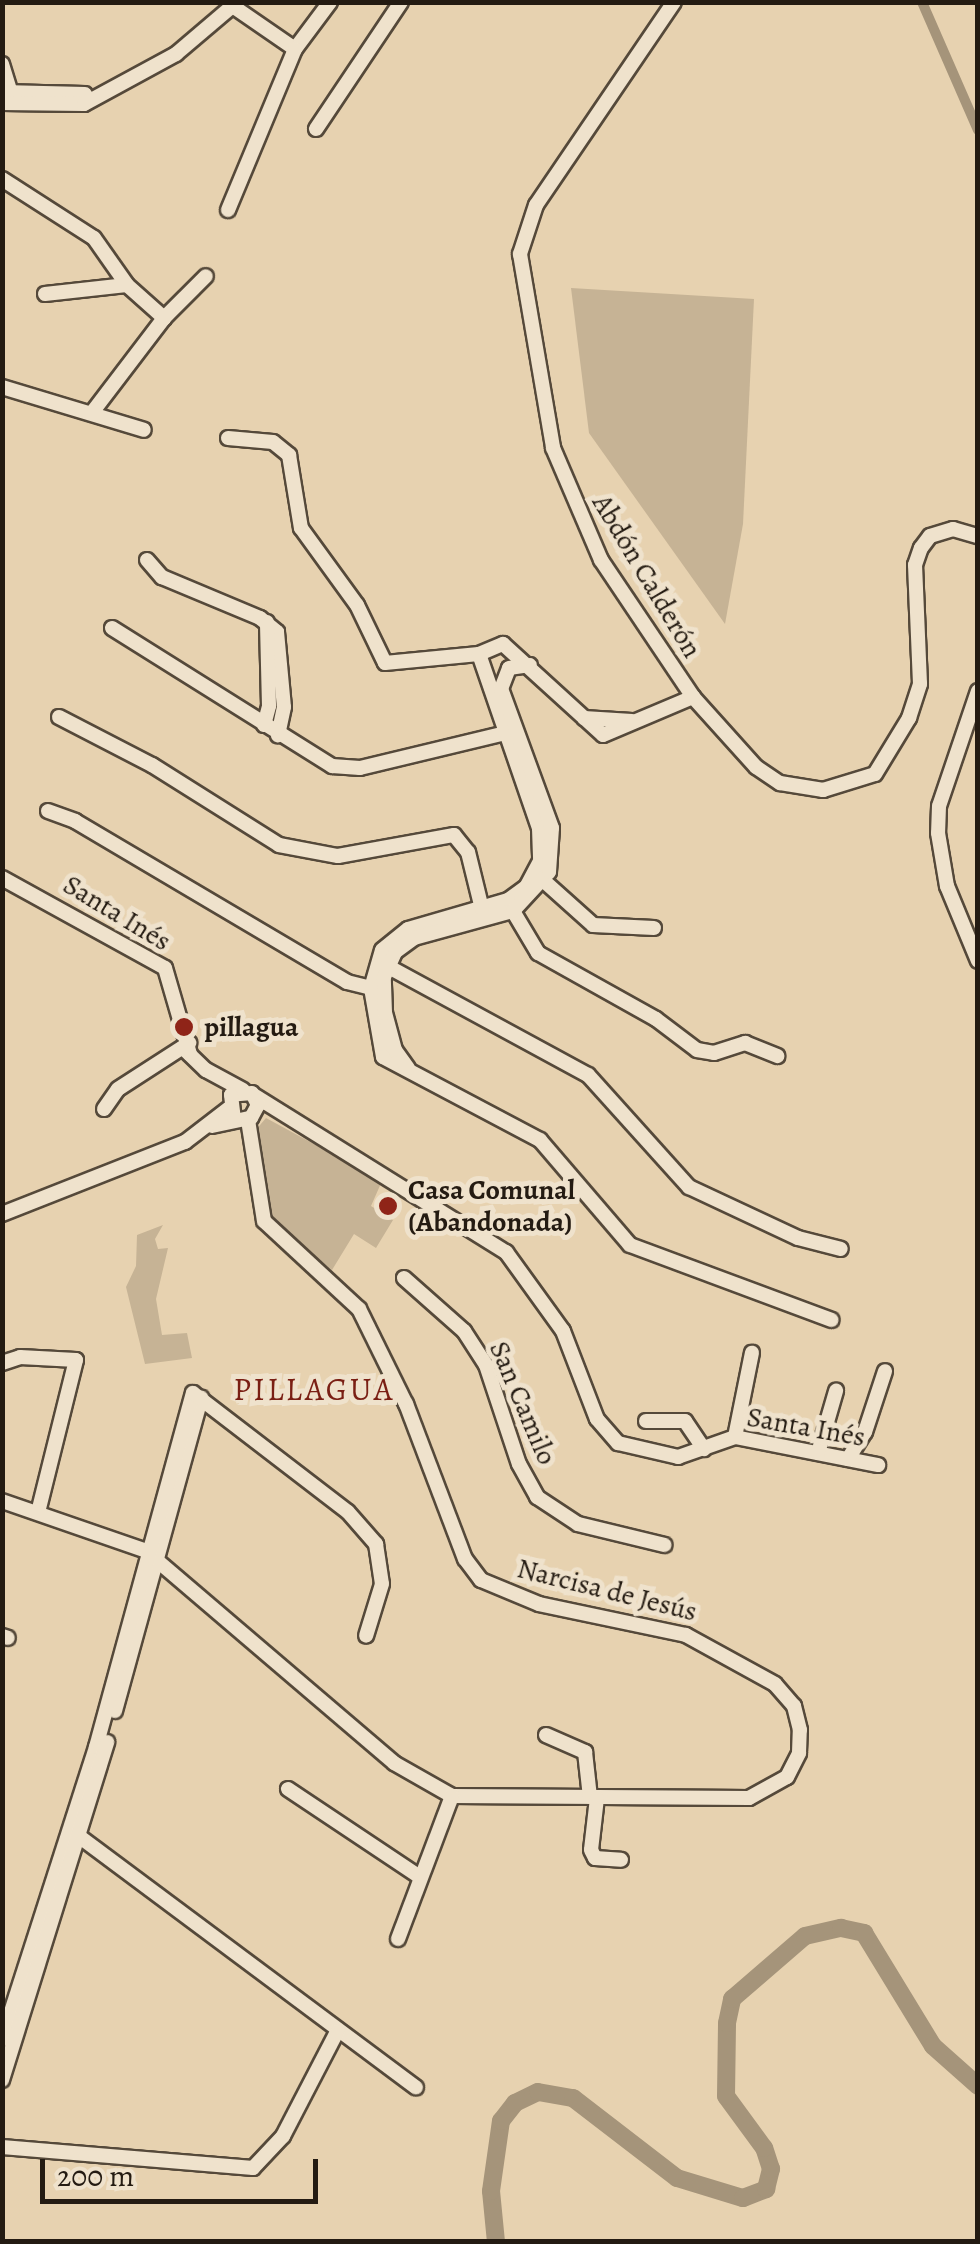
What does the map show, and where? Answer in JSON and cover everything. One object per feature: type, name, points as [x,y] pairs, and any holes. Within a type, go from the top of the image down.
[{"type":"street","points":[[228,210],[296,49],[330,2]]},
{"type":"street","points":[[316,129],[401,2]]},
{"type":"street","name":"Abdón Calderón","points":[[674,2],[536,205],[520,254],[533,357],[567,492],[642,628],[693,697],[756,767],[780,784],[823,790],[861,782],[875,774],[893,748],[920,684],[915,565],[921,548],[930,536],[953,528],[978,536]]},
{"type":"street","points":[[2,64],[5,96],[95,96],[176,54],[235,5],[296,49]]},
{"type":"street","points":[[2,179],[94,238],[128,285],[164,318]]},
{"type":"street","points":[[94,410],[164,318],[206,276]]},
{"type":"street","points":[[46,294],[128,285]]},
{"type":"street","points":[[2,387],[94,410],[144,430]]},
{"type":"street","points":[[228,438],[273,442],[289,454],[301,528],[357,605],[378,656],[393,666],[480,654],[503,644],[532,666],[603,734],[693,697]]},
{"type":"street","points":[[147,560],[162,577],[267,622],[277,632],[284,706],[278,736]]},
{"type":"street","points":[[264,725],[270,706],[267,622]]},
{"type":"street","points":[[112,628],[319,762],[348,770],[509,732]]},
{"type":"street","points":[[480,654],[554,836],[544,881],[513,911],[483,913],[394,937],[375,964],[371,988],[383,1057],[540,1140],[630,1245],[832,1320]]},
{"type":"street","points":[[408,1068],[394,1050],[385,1013],[387,966],[414,938],[483,913],[526,886],[542,851],[509,732],[502,679],[512,666],[532,666]]},
{"type":"street","points":[[978,691],[939,806],[938,832],[947,886],[978,961]]},
{"type":"street","points":[[58,717],[152,765],[278,846],[338,856],[454,836],[468,852],[483,913]]},
{"type":"street","points":[[48,812],[75,821],[346,982],[371,988]]},
{"type":"street","name":"Santa Inés","points":[[2,878],[165,968],[187,1048],[218,1076],[506,1252],[556,1318],[597,1419],[618,1443],[662,1458],[704,1449],[735,1436],[878,1465]]},
{"type":"street","points":[[544,881],[593,925],[654,928]]},
{"type":"street","points":[[513,911],[538,953],[697,1050],[714,1053],[745,1043],[777,1056]]},
{"type":"street","points":[[387,966],[588,1075],[621,1104],[689,1187],[798,1238],[841,1249]]},
{"type":"street","points":[[104,1110],[118,1089],[187,1048]]},
{"type":"street","name":"Santa Inés","points":[[218,1076],[237,1114]]},
{"type":"street","points":[[237,1114],[249,1093]]},
{"type":"street","points":[[237,1114],[249,1093]]},
{"type":"street","points":[[2,1214],[237,1114],[282,1116]]},
{"type":"street","name":"Narcisa de Jesús","points":[[151,1555],[394,1763],[452,1796],[738,1798],[772,1788],[787,1776],[799,1753],[794,1706],[776,1684],[710,1643],[539,1604],[480,1580],[465,1560],[382,1350],[360,1309],[264,1221],[237,1114]]},
{"type":"street","points":[[2,1201],[22,1205]]},
{"type":"street","name":"San Camilo","points":[[404,1278],[464,1331],[486,1364],[518,1464],[537,1497],[578,1524],[665,1545]]},
{"type":"street","points":[[735,1436],[752,1353]]},
{"type":"street","points":[[2,1363],[20,1358],[76,1360],[38,1512]]},
{"type":"street","points":[[848,1459],[865,1432],[885,1371]]},
{"type":"street","points":[[818,1453],[836,1391]]},
{"type":"street","points":[[2,2080],[76,1834],[197,1396],[348,1512],[376,1544],[382,1584],[366,1636]]},
{"type":"street","points":[[646,1421],[685,1421],[704,1449]]},
{"type":"street","points":[[2,1501],[151,1555]]},
{"type":"street","points":[[546,1735],[585,1752],[593,1798],[591,1850],[595,1858],[620,1860]]},
{"type":"street","points":[[288,1789],[420,1877]]},
{"type":"street","points":[[398,1940],[452,1796]]},
{"type":"street","points":[[76,1834],[337,2032],[416,2087]]},
{"type":"street","points":[[2,2040],[76,1834]]},
{"type":"street","points":[[2,2147],[243,2172],[267,2160],[337,2032]]},
{"type":"shaded area","points":[[571,288],[754,299],[743,524],[725,624],[589,433]]},
{"type":"shaded area","points":[[266,1118],[382,1181],[371,1206],[393,1220],[376,1248],[354,1234],[332,1270],[269,1218],[254,1132]]},
{"type":"shaded area","points":[[163,1225],[155,1239],[158,1249],[168,1248],[156,1299],[162,1335],[187,1333],[192,1358],[145,1364],[126,1287],[136,1266],[137,1235]]},
{"type":"waterway","points":[[922,2],[978,130]]},
{"type":"waterway","points":[[496,2242],[491,2191],[501,2121],[515,2103],[538,2092],[573,2098],[677,2178],[743,2198],[766,2189],[771,2169],[764,2148],[726,2096],[727,2023],[732,1999],[805,1936],[841,1928],[864,1933],[933,2046],[978,2086]]},
{"type":"place","name":"pillagua","points":[[184,1027]]},
{"type":"place","name":"Casa Comunal (Abandonada)","points":[[388,1206]]},
{"type":"district","name":"PILLAGUA","points":[[314,1389]]}]
